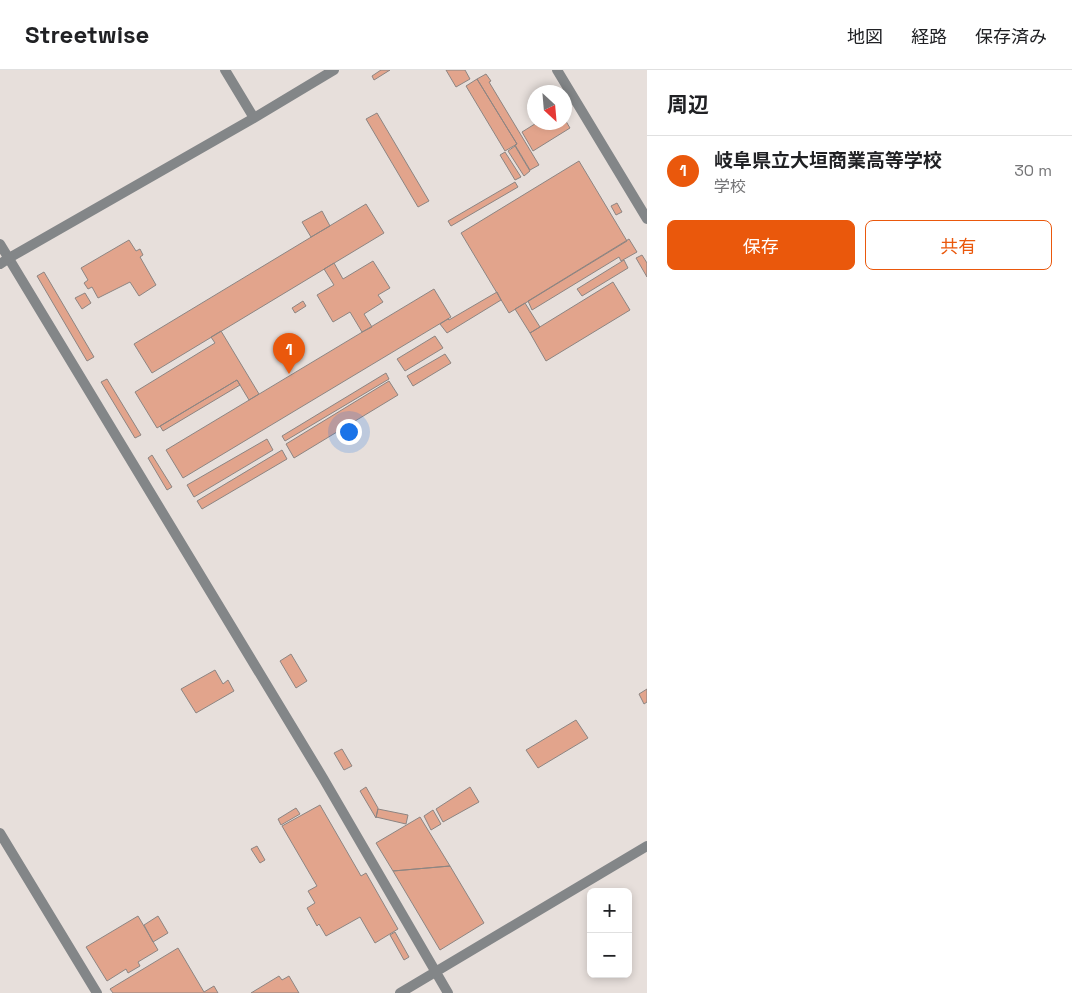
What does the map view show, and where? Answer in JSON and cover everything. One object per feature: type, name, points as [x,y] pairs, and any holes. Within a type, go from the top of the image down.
[{"type":"street","points":[[225,70],[254,118]]},
{"type":"street","points":[[4,261],[334,70]]},
{"type":"street","points":[[557,70],[647,219]]},
{"type":"street","points":[[0,244],[4,261],[323,778],[448,993]]},
{"type":"street","points":[[0,833],[97,993]]},
{"type":"street","points":[[400,993],[647,846]]},
{"type":"building","points":[[381,70],[390,70],[374,80],[372,76]]},
{"type":"building","points":[[446,70],[465,70],[470,79],[456,87]]},
{"type":"building","points":[[486,74],[539,165],[530,170],[515,145],[517,144],[477,79]]},
{"type":"building","points":[[477,79],[517,144],[505,151],[466,86]]},
{"type":"building","points":[[377,113],[429,201],[418,207],[366,119]]},
{"type":"building","points":[[527,129],[567,130],[533,151],[522,132]]},
{"type":"building","points":[[515,146],[530,171],[524,176],[508,151]]},
{"type":"building","points":[[505,152],[521,177],[515,180],[500,155]]},
{"type":"building","points":[[579,161],[627,241],[509,313],[461,233]]},
{"type":"building","points":[[515,182],[518,187],[451,226],[448,221]]},
{"type":"building","points":[[617,203],[622,212],[616,215],[611,206]]},
{"type":"building","points":[[366,204],[384,233],[152,373],[134,344]]},
{"type":"building","points":[[322,211],[330,226],[311,237],[302,222]]},
{"type":"building","points":[[629,239],[637,252],[621,261],[619,257],[532,310],[528,301]]},
{"type":"building","points":[[129,240],[136,251],[140,249],[143,255],[140,257],[156,285],[139,296],[130,282],[98,298],[92,287],[88,289],[84,283],[88,280],[81,268]]},
{"type":"building","points":[[642,255],[647,263],[647,277],[636,258]]},
{"type":"building","points":[[624,260],[628,268],[582,296],[577,289]]},
{"type":"building","points":[[373,261],[390,288],[378,295],[383,302],[364,314],[372,327],[362,332],[350,312],[333,322],[317,295],[334,285],[324,269],[334,263],[343,279]]},
{"type":"building","points":[[44,272],[94,357],[87,361],[37,276]]},
{"type":"building","points":[[613,282],[630,310],[546,361],[530,333]]},
{"type":"building","points":[[434,289],[451,317],[183,478],[166,450]]},
{"type":"building","points":[[497,292],[501,300],[447,333],[440,324],[449,320]]},
{"type":"building","points":[[85,293],[91,303],[82,309],[75,298]]},
{"type":"building","points":[[303,301],[306,306],[295,313],[292,308]]},
{"type":"building","points":[[525,303],[540,327],[530,333],[515,309]]},
{"type":"building","points":[[221,331],[259,394],[249,400],[237,380],[157,428],[135,392],[215,343],[211,337]]},
{"type":"building","points":[[435,336],[443,348],[405,371],[397,359]]},
{"type":"building","points":[[445,354],[451,363],[413,386],[407,376]]},
{"type":"building","points":[[386,373],[389,379],[285,441],[282,436]]},
{"type":"building","points":[[107,379],[141,435],[135,438],[101,382]]},
{"type":"building","points":[[237,380],[240,385],[163,431],[160,426]]},
{"type":"building","points":[[389,381],[398,395],[294,458],[286,444]]},
{"type":"building","points":[[267,439],[273,450],[194,497],[187,485]]},
{"type":"building","points":[[282,450],[287,459],[202,509],[197,501]]},
{"type":"building","points":[[152,455],[172,487],[167,490],[148,458]]},
{"type":"building","points":[[291,654],[307,681],[296,688],[280,661]]},
{"type":"building","points":[[215,670],[223,684],[228,680],[234,691],[196,713],[181,689]]},
{"type":"building","points":[[647,689],[647,702],[644,704],[639,694]]},
{"type":"building","points":[[576,720],[588,738],[538,768],[526,750]]},
{"type":"building","points":[[342,749],[352,766],[344,770],[334,753]]},
{"type":"building","points":[[366,787],[378,808],[376,818],[360,791]]},
{"type":"building","points":[[470,787],[479,802],[443,822],[436,809]]},
{"type":"building","points":[[320,805],[361,876],[366,873],[398,929],[375,943],[360,917],[326,936],[319,924],[317,926],[307,908],[315,903],[308,891],[317,886],[282,826]]},
{"type":"building","points":[[296,808],[300,814],[281,825],[278,819]]},
{"type":"building","points":[[378,809],[408,815],[406,824],[376,817]]},
{"type":"building","points":[[433,810],[441,824],[431,830],[424,816]]},
{"type":"building","points":[[420,817],[450,866],[393,871],[376,843]]},
{"type":"building","points":[[257,846],[265,860],[260,863],[251,849]]},
{"type":"building","points":[[450,866],[484,923],[440,950],[393,871]]},
{"type":"building","points":[[138,916],[158,950],[138,962],[140,966],[128,973],[126,969],[107,981],[86,947]]},
{"type":"building","points":[[158,916],[168,933],[153,942],[144,925]]},
{"type":"building","points":[[395,932],[409,957],[404,960],[390,935]]},
{"type":"building","points":[[178,948],[204,992],[214,986],[218,993],[113,993],[110,989]]},
{"type":"building","points":[[279,976],[282,980],[289,976],[299,993],[251,993]]},
{"type":"place","name":"岐阜県立大垣商業高等学校","points":[[289,374]]}]
